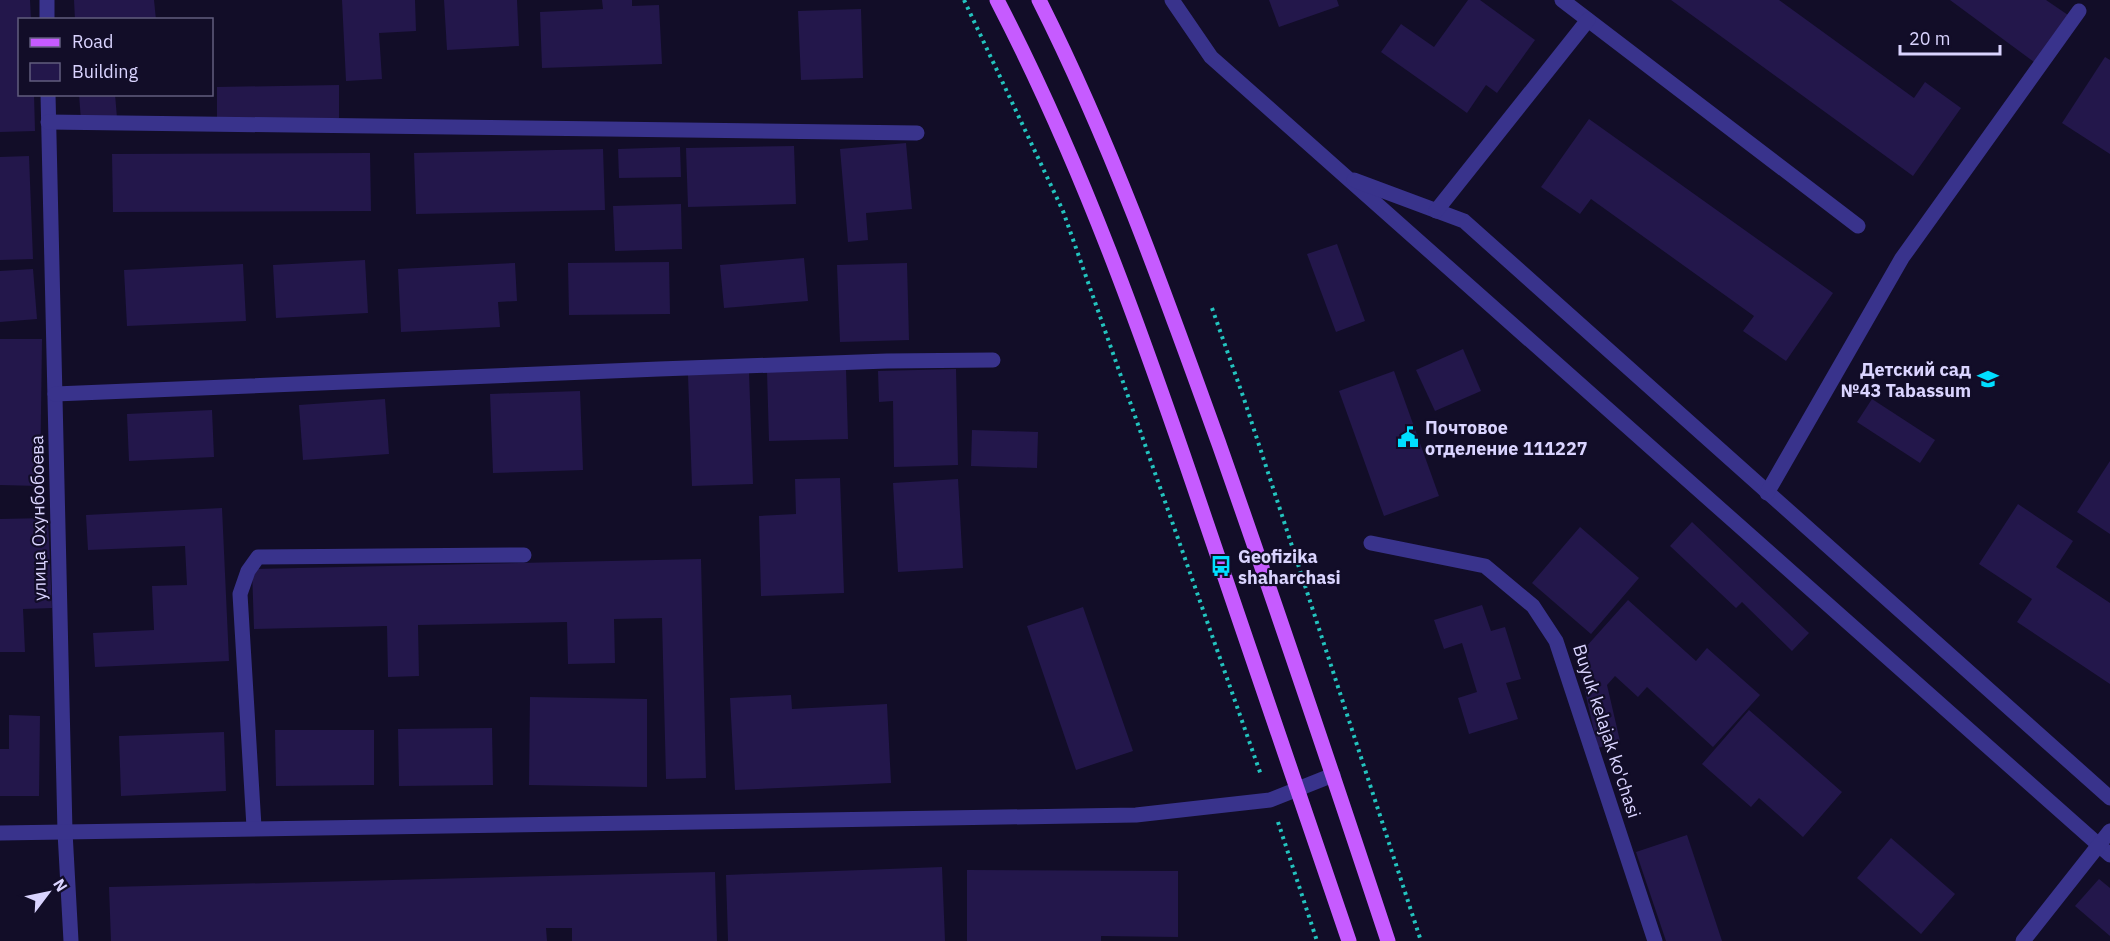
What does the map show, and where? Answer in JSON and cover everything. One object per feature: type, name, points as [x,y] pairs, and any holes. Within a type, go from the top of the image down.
[{"type":"main road","points":[[997,0],[1040,86],[1102,228],[1160,386],[1349,941]]},
{"type":"main road","points":[[1039,0],[1086,99],[1118,174],[1179,333],[1388,941]]},
{"type":"street","points":[[47,0],[47,18]]},
{"type":"street","points":[[1172,0],[1211,57],[2105,850]]},
{"type":"street","points":[[1562,0],[1858,226]]},
{"type":"street","points":[[1767,493],[1902,258],[2079,11]]},
{"type":"street","points":[[1436,210],[1588,20]]},
{"type":"street","name":"улица Охунбобоева","points":[[48,96],[65,832],[71,941]]},
{"type":"street","points":[[48,122],[917,133]]},
{"type":"street","points":[[1346,177],[1464,221],[2110,798]]},
{"type":"street","points":[[55,394],[887,361],[993,360]]},
{"type":"street","name":"Buyuk kelajak ko'chasi","points":[[1371,543],[1485,566],[1533,606],[1556,641],[1655,941]]},
{"type":"street","points":[[254,827],[240,594],[249,571],[258,557],[524,555]]},
{"type":"street","points":[[0,832],[1136,815],[1270,800],[1333,776]]},
{"type":"street","points":[[2023,941],[2105,850],[2110,831]]},
{"type":"path","points":[[964,0],[1063,211],[1270,800],[1317,941]]},
{"type":"path","points":[[1212,308],[1244,399],[1421,941]]},
{"type":"building","points":[[0,0],[30,0],[31,18],[18,18],[18,96],[34,96],[35,131],[0,132]]},
{"type":"building","points":[[74,0],[154,0],[156,18],[75,18]]},
{"type":"building","points":[[342,0],[415,0],[416,31],[379,33],[382,79],[346,81]]},
{"type":"building","points":[[444,0],[517,0],[519,46],[447,50]]},
{"type":"building","points":[[602,0],[632,0],[632,6],[659,5],[662,64],[542,68],[540,12],[603,9]]},
{"type":"building","points":[[1269,0],[1337,0],[1339,6],[1279,27]]},
{"type":"building","points":[[1468,0],[1480,0],[1535,40],[1497,93],[1486,85],[1467,113],[1381,52],[1401,24],[1434,47]]},
{"type":"building","points":[[1671,0],[1779,0],[1914,98],[1925,82],[1961,108],[1913,176]]},
{"type":"building","points":[[1950,0],[2046,0],[2068,15],[2034,62]]},
{"type":"building","points":[[861,9],[863,78],[801,80],[798,11]]},
{"type":"building","points":[[2105,57],[2110,60],[2110,154],[2062,123]]},
{"type":"building","points":[[339,85],[339,118],[217,120],[217,87]]},
{"type":"building","points":[[79,96],[115,96],[117,118],[81,121]]},
{"type":"building","points":[[1589,119],[1833,293],[1786,361],[1743,331],[1754,316],[1591,199],[1580,214],[1541,187]]},
{"type":"building","points":[[906,143],[912,209],[866,213],[868,240],[848,242],[840,149]]},
{"type":"building","points":[[794,146],[796,204],[688,207],[686,148]]},
{"type":"building","points":[[680,147],[681,177],[619,178],[618,149]]},
{"type":"building","points":[[603,149],[605,210],[416,214],[414,153]]},
{"type":"building","points":[[370,153],[371,211],[113,212],[112,154]]},
{"type":"building","points":[[29,156],[33,259],[0,260],[0,157]]},
{"type":"building","points":[[681,204],[682,249],[615,251],[613,206]]},
{"type":"building","points":[[1337,244],[1365,321],[1336,332],[1307,254]]},
{"type":"building","points":[[804,258],[808,301],[724,308],[720,265]]},
{"type":"building","points":[[365,260],[368,313],[276,318],[273,265]]},
{"type":"building","points":[[669,262],[670,314],[569,315],[568,263]]},
{"type":"building","points":[[515,263],[517,301],[498,302],[500,327],[401,332],[398,269]]},
{"type":"building","points":[[907,263],[909,340],[840,342],[837,265]]},
{"type":"building","points":[[243,264],[246,321],[127,326],[124,270]]},
{"type":"building","points":[[33,269],[37,319],[0,322],[0,271]]},
{"type":"building","points":[[0,339],[42,339],[40,486],[0,485]]},
{"type":"building","points":[[1463,349],[1481,391],[1435,411],[1416,370]]},
{"type":"building","points":[[846,369],[848,439],[769,441],[767,371]]},
{"type":"building","points":[[956,369],[958,465],[894,467],[893,401],[879,402],[878,371]]},
{"type":"building","points":[[1394,371],[1439,496],[1384,516],[1339,391]]},
{"type":"building","points":[[749,373],[753,484],[692,486],[688,375]]},
{"type":"building","points":[[580,391],[583,470],[493,473],[490,394]]},
{"type":"building","points":[[385,399],[389,454],[303,460],[299,405]]},
{"type":"building","points":[[1872,399],[1935,440],[1920,463],[1857,422]]},
{"type":"building","points":[[212,410],[214,457],[129,461],[127,414]]},
{"type":"building","points":[[972,430],[1038,432],[1037,468],[971,466]]},
{"type":"building","points":[[2110,461],[2110,534],[2077,512]]},
{"type":"building","points":[[840,478],[844,593],[761,596],[759,516],[796,514],[795,479]]},
{"type":"building","points":[[958,479],[963,568],[898,572],[893,483]]},
{"type":"building","points":[[2018,504],[2073,541],[2056,567],[2110,603],[2110,684],[2017,622],[2032,599],[1979,564]]},
{"type":"building","points":[[222,508],[229,661],[95,667],[93,633],[154,630],[152,586],[187,585],[185,546],[88,550],[86,515]]},
{"type":"building","points":[[48,518],[52,608],[23,609],[25,652],[0,652],[0,519]]},
{"type":"building","points":[[1692,522],[1809,633],[1792,651],[1742,602],[1736,608],[1670,546]]},
{"type":"building","points":[[1580,527],[1639,578],[1591,634],[1532,583]]},
{"type":"building","points":[[701,559],[706,778],[666,779],[662,618],[614,619],[615,663],[568,664],[567,622],[418,625],[419,676],[388,677],[387,626],[254,629],[252,569]]},
{"type":"building","points":[[1628,600],[1696,661],[1707,648],[1760,695],[1713,747],[1647,687],[1638,697],[1615,676],[1607,685],[1620,741],[1598,748],[1577,657]]},
{"type":"building","points":[[1482,605],[1491,631],[1505,627],[1521,679],[1506,683],[1518,719],[1469,734],[1458,698],[1477,692],[1462,643],[1444,649],[1434,620]]},
{"type":"building","points":[[1083,607],[1133,751],[1076,770],[1027,626]]},
{"type":"building","points":[[791,695],[792,709],[887,704],[891,783],[735,790],[730,698]]},
{"type":"building","points":[[530,697],[647,699],[647,787],[529,785]]},
{"type":"building","points":[[1749,710],[1842,792],[1803,837],[1759,798],[1751,807],[1702,764]]},
{"type":"building","points":[[9,715],[40,716],[39,796],[0,796],[0,749],[9,749]]},
{"type":"building","points":[[492,728],[493,785],[399,786],[398,729]]},
{"type":"building","points":[[275,730],[374,730],[374,785],[276,786]]},
{"type":"building","points":[[224,732],[226,791],[121,796],[119,736]]},
{"type":"building","points":[[1687,835],[1722,941],[1666,941],[1636,852]]},
{"type":"building","points":[[1891,838],[1955,894],[1921,934],[1857,878]]},
{"type":"building","points":[[942,867],[945,941],[728,941],[726,875]]},
{"type":"building","points":[[967,870],[1178,871],[1178,937],[1101,936],[1101,941],[967,941]]},
{"type":"building","points":[[715,872],[717,941],[572,941],[572,928],[546,928],[547,941],[111,941],[109,887]]},
{"type":"building","points":[[2099,879],[2110,888],[2110,936],[2075,906]]},
{"type":"place","name":"Детский сад №43 Tabassum","points":[[1988,379]]},
{"type":"place","name":"Почтовое отделение 111227","points":[[1408,437]]},
{"type":"place","name":"Geofizika shaharchasi","points":[[1221,566]]}]
